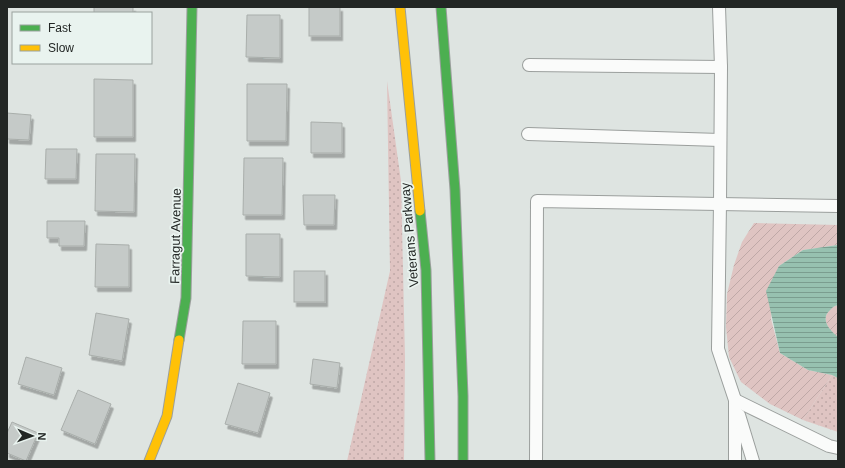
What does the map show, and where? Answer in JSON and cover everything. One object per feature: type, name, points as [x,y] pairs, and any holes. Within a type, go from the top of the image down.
[{"type":"main road","name":"Farragut Avenue","points":[[149,461],[167,416],[186,298],[192,7]]},
{"type":"main road","name":"Veterans Parkway","points":[[400,7],[426,270],[430,461]]},
{"type":"main road","points":[[440,7],[455,190],[463,396],[463,461]]},
{"type":"lane","points":[[719,7],[721,67],[718,348],[753,461]]},
{"type":"lane","points":[[529,65],[721,67]]},
{"type":"lane","points":[[528,134],[720,140]]},
{"type":"lane","points":[[536,461],[537,201],[838,206]]},
{"type":"lane","points":[[735,400],[829,446],[838,448]]},
{"type":"lane","points":[[735,400],[735,461]]},
{"type":"shaded area","points":[[387,81],[401,181],[405,358],[404,461],[347,461],[390,271]]},
{"type":"shaded area","points":[[754,223],[838,225],[838,245],[803,250],[779,266],[771,319],[780,353],[808,370],[832,375],[803,420],[770,404],[741,382],[729,357],[726,327],[727,294],[734,265],[742,242]]},
{"type":"shaded area","points":[[838,245],[838,305],[833,307],[827,313],[826,321],[829,328],[838,337],[838,378],[832,375],[808,370],[780,353],[766,291],[779,266],[803,250]]},
{"type":"shaded area","points":[[838,305],[838,337],[829,328],[826,317],[827,313],[833,307]]},
{"type":"shaded area","points":[[832,375],[838,378],[838,432],[803,420]]},
{"type":"building","points":[[94,7],[133,7],[133,12],[94,12]]},
{"type":"building","points":[[309,7],[340,7],[340,36],[309,36]]},
{"type":"building","points":[[247,15],[280,15],[280,58],[246,57]]},
{"type":"building","points":[[94,79],[133,80],[133,137],[94,137]]},
{"type":"building","points":[[247,84],[287,84],[286,141],[247,141]]},
{"type":"building","points":[[7,113],[31,115],[29,140],[7,139]]},
{"type":"building","points":[[311,122],[342,123],[342,153],[311,153]]},
{"type":"building","points":[[46,149],[77,149],[76,179],[45,179]]},
{"type":"building","points":[[96,154],[135,154],[134,212],[95,211]]},
{"type":"building","points":[[244,158],[283,158],[282,215],[243,215]]},
{"type":"building","points":[[303,195],[335,195],[334,225],[304,225]]},
{"type":"building","points":[[47,221],[85,221],[84,246],[59,246],[59,238],[47,238]]},
{"type":"building","points":[[246,234],[280,234],[280,277],[246,276]]},
{"type":"building","points":[[96,244],[129,245],[129,287],[95,287]]},
{"type":"building","points":[[294,271],[325,271],[325,302],[294,302]]},
{"type":"building","points":[[96,313],[129,319],[122,361],[89,355]]},
{"type":"building","points":[[243,321],[276,321],[276,364],[242,364]]},
{"type":"building","points":[[26,357],[62,368],[54,395],[18,384]]},
{"type":"building","points":[[313,359],[340,363],[337,388],[310,384]]},
{"type":"building","points":[[238,383],[270,393],[258,433],[225,424]]},
{"type":"building","points":[[78,390],[111,404],[95,444],[61,430]]},
{"type":"building","points":[[12,422],[38,433],[26,461],[7,453],[7,433]]},
{"type":"traffic: fast","points":[[179,340],[186,298],[192,7]]},
{"type":"traffic: fast","points":[[441,7],[455,190],[463,396],[463,461]]},
{"type":"traffic: fast","points":[[420,211],[426,270],[430,461]]},
{"type":"traffic: slow","points":[[400,7],[420,211]]},
{"type":"traffic: slow","points":[[149,461],[167,416],[179,340]]}]
